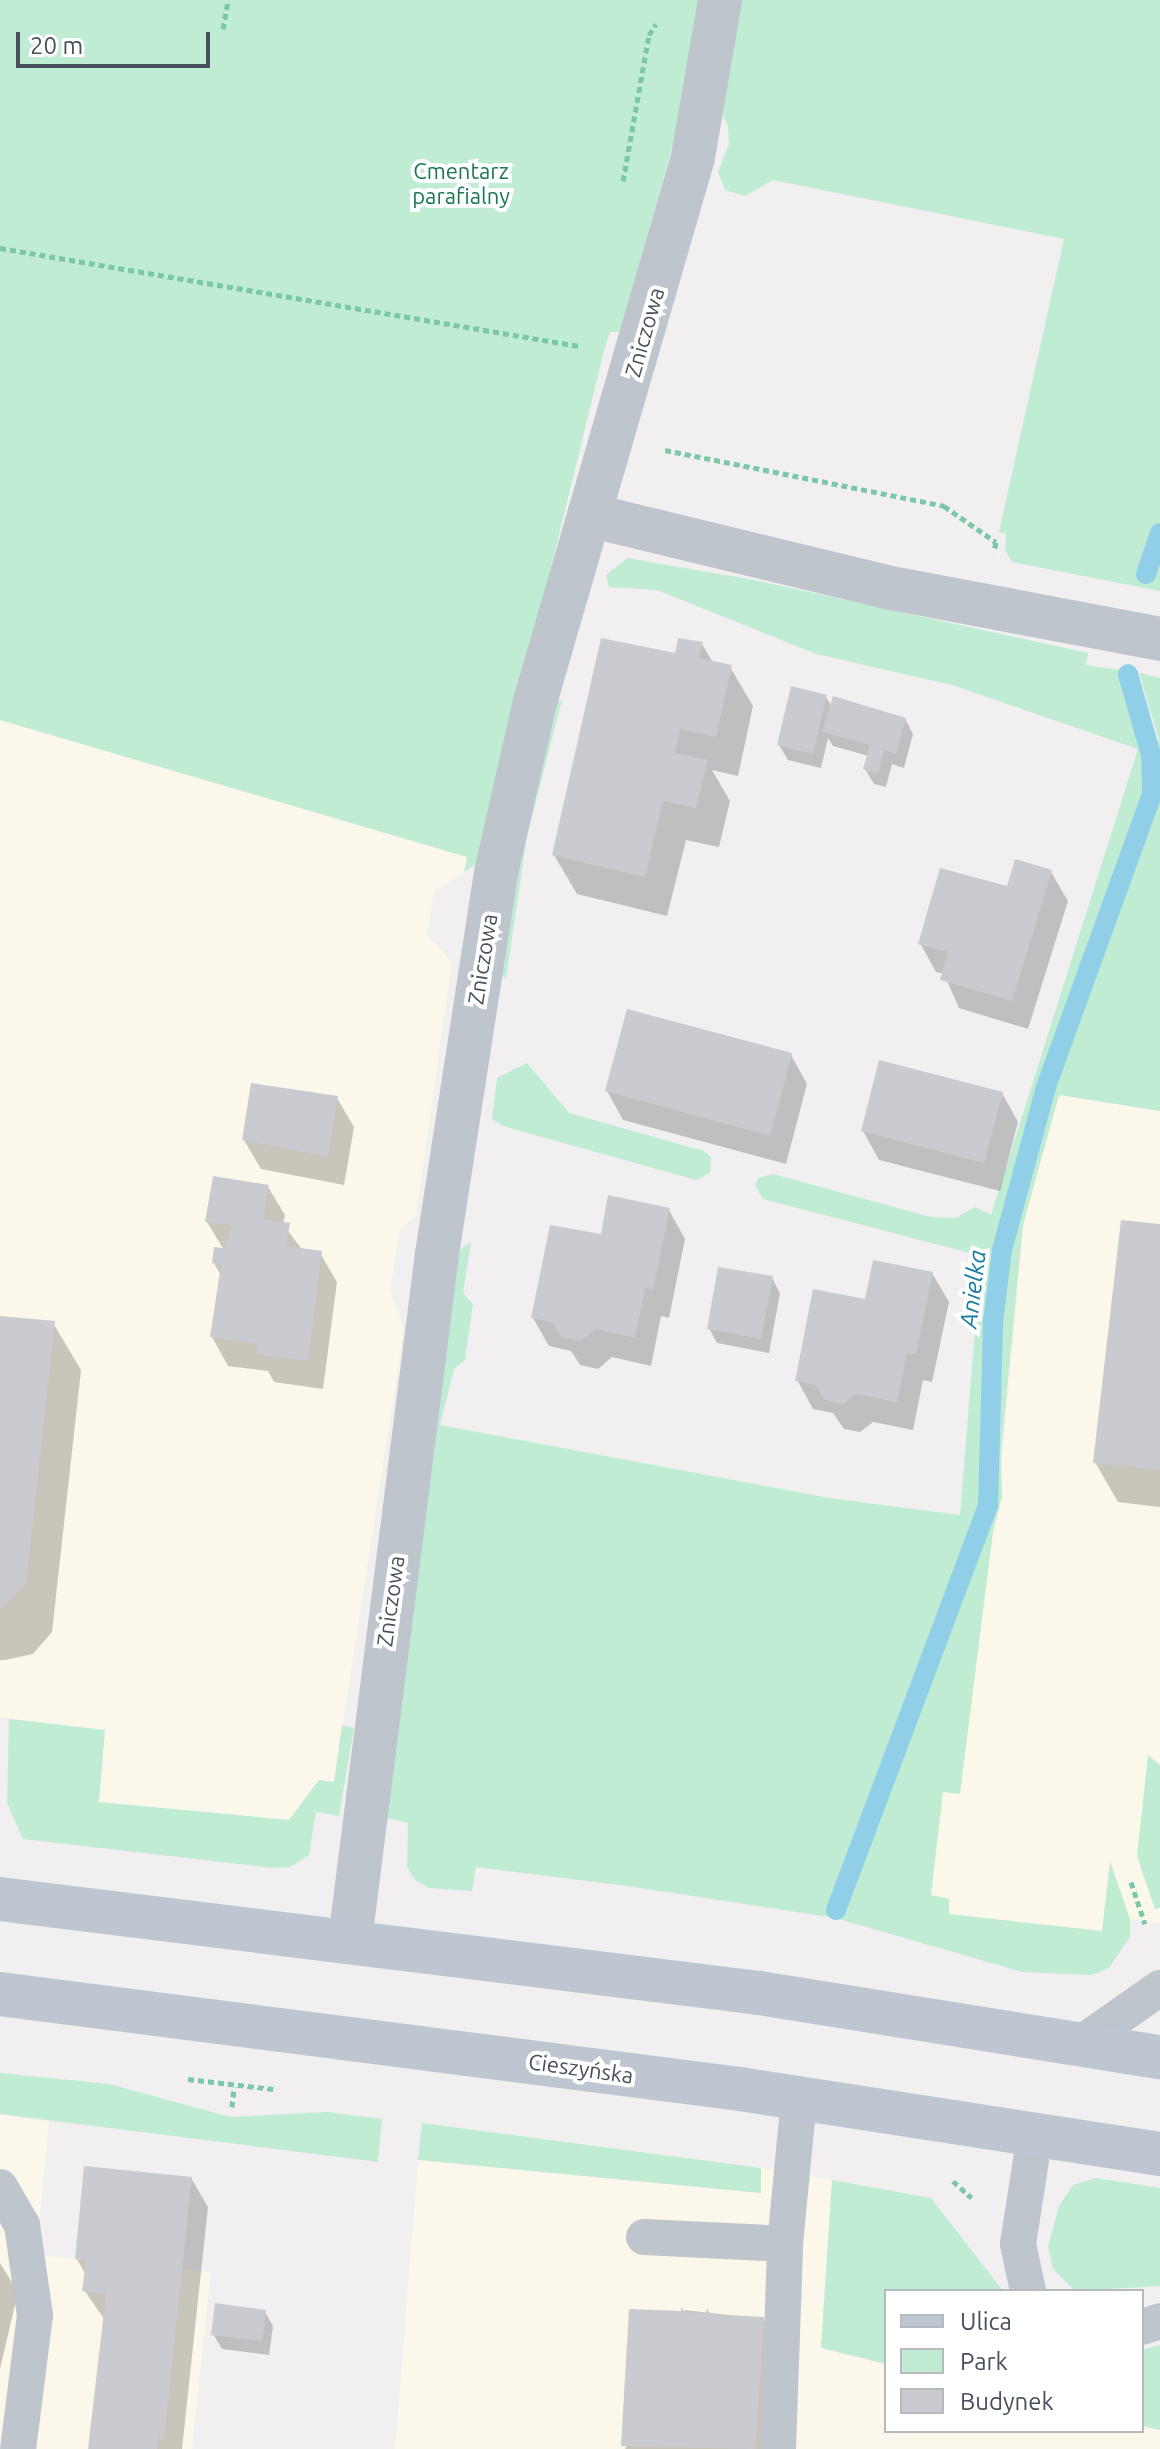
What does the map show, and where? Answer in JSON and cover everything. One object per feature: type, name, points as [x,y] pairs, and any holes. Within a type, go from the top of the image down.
[{"type":"main road","points":[[0,1899],[759,1993],[1160,2057]]},
{"type":"main road","name":"Cieszyńska","points":[[0,1994],[799,2098],[1160,2154]]},
{"type":"street","name":"Zniczowa","points":[[350,1940],[435,1268],[496,873],[535,702],[693,157],[720,0]]},
{"type":"street","points":[[589,515],[891,588],[1160,639]]},
{"type":"lane","points":[[1080,2044],[1160,1988]]},
{"type":"lane","points":[[778,2449],[785,2244],[799,2098]]},
{"type":"lane","points":[[1028,2289],[1018,2244],[1035,2134]]},
{"type":"lane","points":[[0,2187],[22,2225],[35,2315],[18,2449]]},
{"type":"lane","points":[[644,2237],[785,2244]]},
{"type":"path","points":[[223,29],[228,0]]},
{"type":"path","points":[[619,194],[649,35],[661,15]]},
{"type":"path","points":[[0,248],[593,348]]},
{"type":"path","points":[[582,346],[584,332]]},
{"type":"path","points":[[613,439],[944,506],[996,542],[996,565]]},
{"type":"path","points":[[1131,1882],[1145,1924]]},
{"type":"shaded area","points":[[0,720],[467,857],[464,872],[434,891],[427,935],[452,962],[416,1216],[400,1229],[390,1291],[404,1329],[334,1782],[319,1780],[289,1820],[99,1802],[105,1730],[0,1717]]},
{"type":"shaded area","points":[[1059,1095],[1160,1111],[1160,1924],[1130,1919],[1099,1940],[938,1922],[921,1883],[1000,1481],[1023,1225]]},
{"type":"shaded area","points":[[0,2114],[49,2122],[36,2255],[211,2272],[192,2449],[0,2449]]},
{"type":"shaded area","points":[[418,2160],[760,2193],[761,2168],[832,2180],[821,2347],[884,2363],[884,2433],[1144,2433],[1144,2426],[1160,2430],[1160,2449],[395,2449]]},
{"type":"green space","name":"Cmentarz parafialny","points":[[0,0],[700,0],[673,144],[620,332],[610,332],[604,351],[479,862],[464,872],[467,857],[0,720]]},
{"type":"green space","points":[[740,0],[1160,0],[1160,591],[1012,562],[1005,550],[1006,534],[999,532],[1064,239],[773,180],[745,196],[725,190],[718,172],[729,144],[728,126],[720,110]]},
{"type":"green space","points":[[627,558],[754,580],[1088,653],[1086,665],[1119,670],[1139,748],[1159,740],[1139,673],[1160,678],[1160,1111],[1059,1095],[1023,1225],[1001,1452],[1002,1497],[993,1532],[960,1794],[943,1792],[931,1895],[949,1899],[949,1914],[1102,1931],[1110,1861],[1130,1919],[1130,1937],[1109,1968],[1091,1975],[1022,1972],[835,1918],[634,1887],[476,1867],[472,1891],[429,1888],[415,1880],[407,1867],[408,1823],[386,1818],[458,1251],[471,1242],[463,1293],[473,1304],[465,1360],[454,1369],[440,1425],[829,1498],[960,1515],[981,1256],[763,1199],[755,1185],[758,1178],[773,1174],[931,1217],[956,1218],[975,1207],[991,1215],[1138,749],[952,685],[816,654],[657,590],[609,587],[606,575]]},
{"type":"green space","points":[[552,700],[562,700],[527,836],[506,979],[497,970]]},
{"type":"green space","points":[[527,1063],[569,1113],[704,1151],[711,1157],[710,1173],[696,1180],[503,1126],[492,1119],[497,1078]]},
{"type":"green space","points":[[9,1719],[105,1730],[99,1802],[289,1820],[319,1780],[334,1782],[342,1725],[354,1728],[339,1816],[316,1812],[309,1855],[290,1867],[273,1868],[23,1839],[7,1803]]},
{"type":"green space","points":[[1148,1755],[1160,1765],[1160,1908],[1155,1909],[1137,1856]]},
{"type":"green space","points":[[0,2073],[109,2084],[230,2117],[327,2112],[382,2119],[378,2162],[0,2114]]},
{"type":"green space","points":[[422,2123],[761,2168],[761,2193],[418,2160]]},
{"type":"green space","points":[[1096,2178],[1160,2188],[1160,2286],[1073,2289],[1053,2269],[1048,2247],[1059,2206],[1073,2185]]},
{"type":"green space","points":[[832,2180],[931,2198],[1001,2289],[884,2289],[884,2364],[821,2348]]},
{"type":"green space","points":[[1160,2345],[1160,2430],[1144,2426],[1144,2349]]},
{"type":"building","points":[[601,638],[675,653],[678,638],[703,642],[699,658],[732,665],[716,737],[680,729],[675,753],[708,760],[696,808],[663,801],[645,877],[552,855]]},
{"type":"building","points":[[791,686],[827,695],[813,754],[777,745]]},
{"type":"building","points":[[833,696],[906,718],[896,754],[884,750],[878,774],[863,769],[870,745],[822,732]]},
{"type":"building","points":[[1015,859],[1052,870],[1012,1001],[940,980],[948,952],[918,944],[940,868],[1007,886]]},
{"type":"building","points":[[627,1009],[792,1053],[770,1136],[605,1091]]},
{"type":"building","points":[[879,1060],[1003,1092],[984,1163],[861,1131]]},
{"type":"building","points":[[251,1083],[338,1096],[328,1157],[242,1140]]},
{"type":"building","points":[[213,1176],[269,1185],[263,1219],[290,1223],[286,1246],[322,1251],[308,1361],[256,1354],[257,1344],[210,1337],[221,1265],[212,1263],[214,1247],[223,1248],[233,1226],[205,1222]]},
{"type":"building","points":[[608,1195],[670,1208],[653,1290],[645,1288],[635,1338],[595,1329],[581,1341],[561,1337],[552,1322],[531,1318],[550,1225],[601,1234]]},
{"type":"building","points":[[1121,1220],[1160,1224],[1160,1470],[1093,1463]]},
{"type":"building","points":[[873,1260],[933,1272],[916,1354],[907,1353],[897,1402],[856,1394],[843,1404],[825,1400],[815,1385],[795,1381],[813,1289],[865,1299]]},
{"type":"building","points":[[718,1267],[773,1276],[761,1339],[707,1329]]},
{"type":"building","points":[[0,1316],[55,1321],[26,1584],[0,1610]]},
{"type":"building","points":[[84,2166],[192,2177],[164,2439],[159,2437],[157,2449],[88,2449],[106,2294],[82,2291],[86,2260],[75,2259]]},
{"type":"building","points":[[215,2303],[266,2310],[262,2341],[211,2335]]},
{"type":"building","points":[[681,2307],[685,2312],[706,2313],[707,2308],[710,2314],[764,2317],[755,2449],[621,2446],[629,2309],[681,2311]]},
{"type":"waterway","name":"Anielka","points":[[1146,574],[1160,533]]},
{"type":"waterway","name":"Anielka","points":[[836,1910],[988,1506],[993,1322],[1002,1250],[1046,1087],[1152,794],[1151,755],[1128,674]]}]
